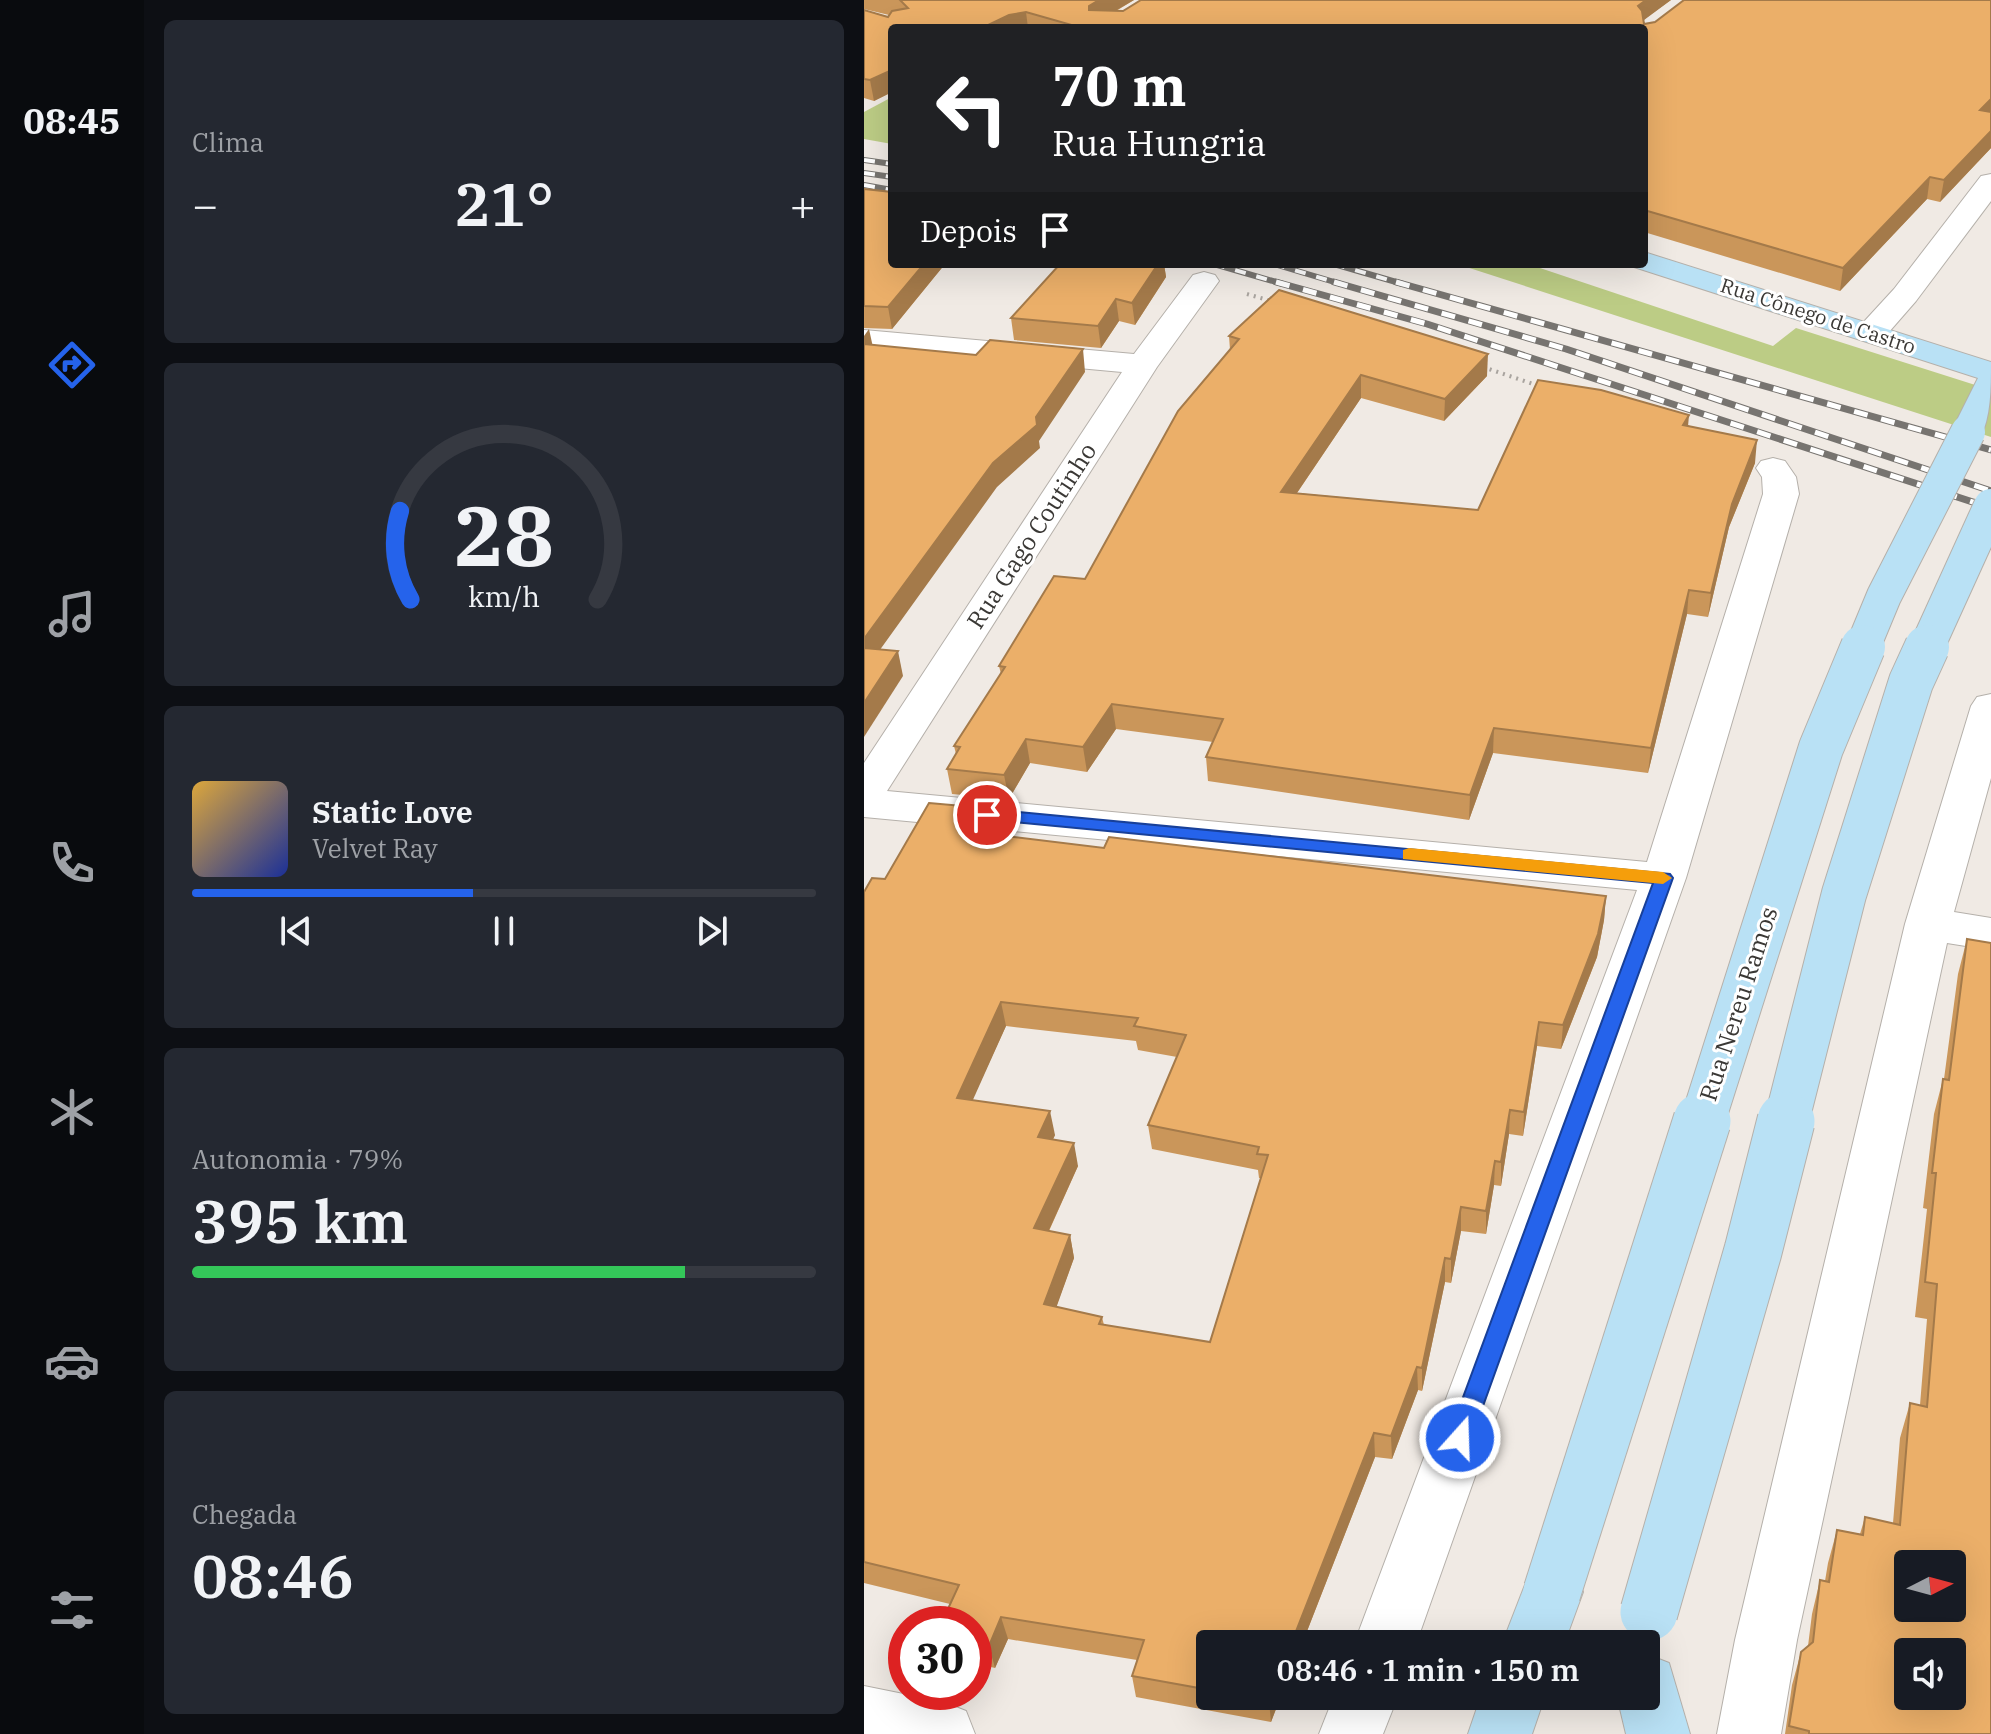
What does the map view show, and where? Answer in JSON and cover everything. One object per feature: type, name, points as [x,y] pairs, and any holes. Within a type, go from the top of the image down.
[{"type":"street","points":[[1871,333],[1905,295],[1991,182]]},
{"type":"street","name":"Rua Cônego de Castro","points":[[1648,262],[1991,372]]},
{"type":"street","name":"Rua Gago Coutinho","points":[[864,795],[1143,364],[1204,281]]},
{"type":"street","points":[[864,339],[1143,364]]},
{"type":"street","name":"Rua Nereu Ramos","points":[[1542,1618],[1821,748],[1884,596],[1991,383]]},
{"type":"street","points":[[1390,1630],[1664,878],[1781,494],[1779,477],[1773,468]]},
{"type":"street","points":[[1645,1628],[1753,1251],[1844,894],[1911,682],[1991,506]]},
{"type":"street","points":[[1749,1734],[1766,1640],[1928,924],[1991,706]]},
{"type":"street","points":[[864,803],[1664,878]]},
{"type":"street","points":[[1928,924],[1991,934]]},
{"type":"street","points":[[1500,1734],[1508,1710]]},
{"type":"street","points":[[1652,1710],[1658,1734]]},
{"type":"street","points":[[864,1718],[943,1734]]},
{"type":"path","points":[[1204,281],[1276,303]]},
{"type":"path","points":[[1482,367],[1557,392]]},
{"type":"green space","points":[[888,99],[888,143],[864,139],[864,112]]},
{"type":"green space","points":[[1469,268],[1540,268],[1773,346],[1796,328],[1991,390],[1991,437]]},
{"type":"building","points":[[900,0],[1099,0],[1089,6],[1089,10],[1123,11],[1141,0],[1646,0],[1638,6],[1644,24],[1068,24],[1026,12],[1009,15],[990,24],[888,24],[888,72],[870,80],[864,79],[864,10],[888,17],[892,11],[908,8]]},
{"type":"building","points":[[1684,0],[1991,0],[1991,99],[1980,110],[1991,112],[1991,131],[1944,180],[1930,177],[1843,268],[1648,211],[1648,24],[1644,24],[1655,22]]},
{"type":"building","points":[[864,189],[888,192],[888,268],[921,268],[888,307],[864,306]]},
{"type":"building","points":[[1056,268],[1155,268],[1132,303],[1116,299],[1098,326],[1011,318]]},
{"type":"building","points":[[1279,290],[1488,354],[1445,399],[1361,375],[1281,492],[1478,510],[1538,380],[1601,390],[1689,415],[1683,425],[1757,440],[1732,504],[1711,593],[1689,590],[1651,748],[1494,728],[1470,795],[1206,757],[1223,719],[1112,704],[1083,747],[1026,739],[1004,775],[947,769],[960,747],[954,746],[1005,667],[999,666],[1054,576],[1085,579],[1178,411],[1239,339],[1229,336]]},
{"type":"building","points":[[990,340],[1083,349],[1036,417],[1037,425],[993,463],[864,639],[864,344],[976,355]]},
{"type":"building","points":[[864,648],[898,651],[864,703]]},
{"type":"building","points":[[929,803],[986,808],[972,832],[1104,848],[1109,837],[1606,896],[1598,934],[1563,1025],[1539,1022],[1524,1112],[1510,1110],[1501,1162],[1495,1161],[1486,1211],[1461,1207],[1451,1259],[1445,1258],[1422,1368],[1417,1367],[1391,1436],[1374,1433],[1297,1630],[1196,1630],[1196,1687],[1132,1676],[1144,1640],[1001,1617],[992,1639],[992,1606],[949,1606],[959,1585],[864,1562],[864,892],[872,878],[885,879]],"holes":[[[1001,1002],[1138,1018],[1134,1026],[1186,1035],[1148,1125],[1259,1147],[1257,1154],[1268,1155],[1210,1342],[1099,1324],[1102,1317],[1044,1304],[1070,1235],[1034,1228],[1074,1143],[1038,1137],[1050,1111],[957,1098]]]},
{"type":"building","points":[[1967,939],[1991,943],[1991,1734],[1809,1734],[1809,1731],[1789,1726],[1801,1652],[1813,1642],[1820,1580],[1829,1582],[1837,1530],[1863,1535],[1865,1517],[1900,1525],[1910,1403],[1927,1407],[1937,1284],[1925,1282],[1936,1173],[1932,1173],[1943,1079],[1949,1080]]},
{"type":"railway","points":[[864,160],[888,163]]},
{"type":"railway","points":[[864,173],[888,176]]},
{"type":"railway","points":[[864,185],[888,189]]},
{"type":"railway","points":[[1228,268],[1278,283]]},
{"type":"railway","points":[[1287,268],[1341,284]]},
{"type":"railway","points":[[1348,268],[1400,283]]},
{"type":"railway","points":[[1334,282],[1566,349],[1991,491]]},
{"type":"railway","points":[[1396,282],[1400,283]]},
{"type":"railway","points":[[1278,283],[1427,324],[1991,508]]},
{"type":"railway","points":[[1278,283],[1283,284]]},
{"type":"railway","points":[[1400,283],[1991,450]]},
{"type":"slow traffic","points":[[1409,854],[1663,878]]},
{"type":"route","points":[[987,815],[1664,878],[1460,1438]]}]
